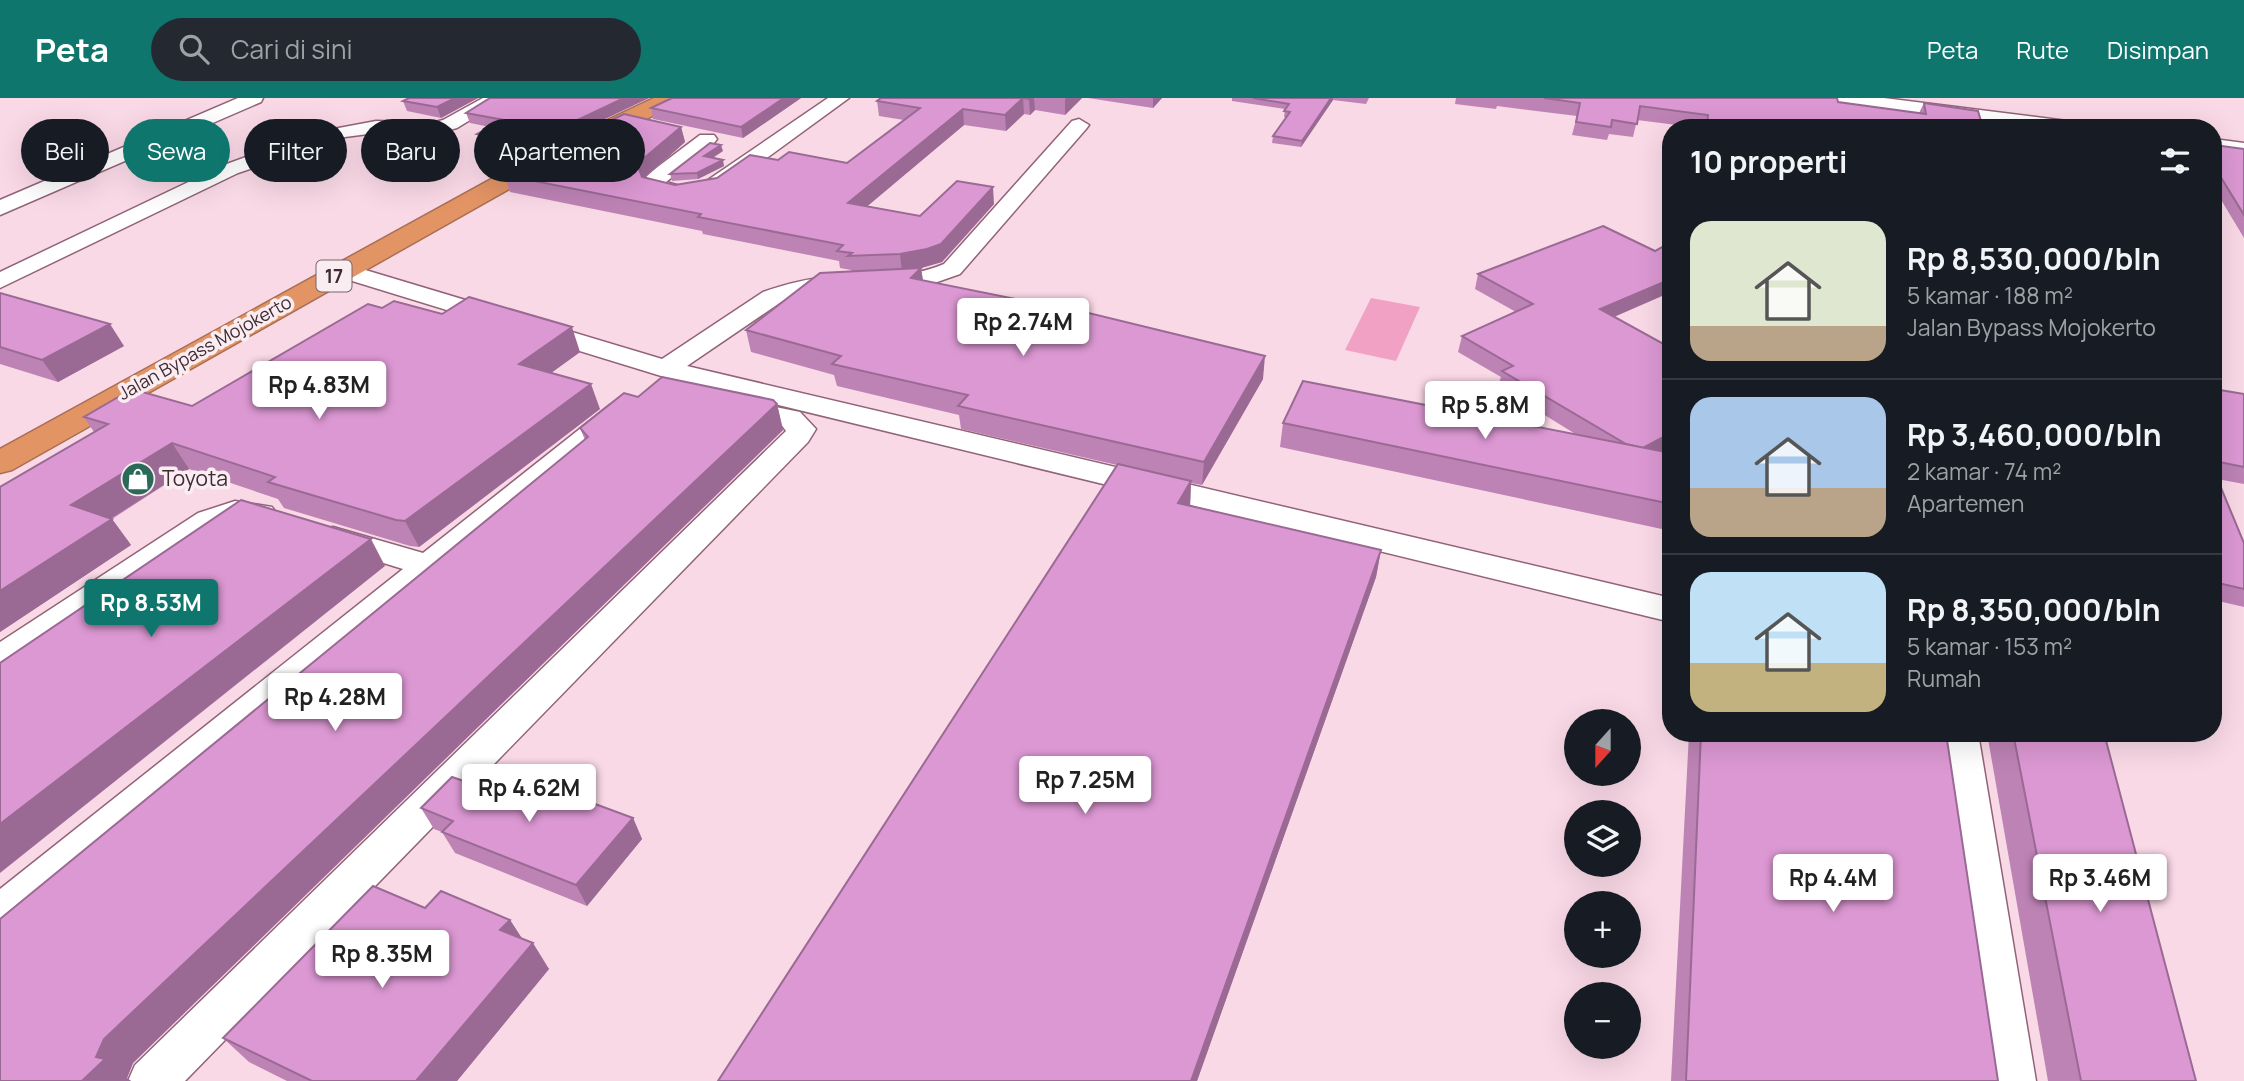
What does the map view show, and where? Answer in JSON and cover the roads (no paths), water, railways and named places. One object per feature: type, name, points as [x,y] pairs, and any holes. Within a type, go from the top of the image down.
[{"type":"highway","name":"Jalan Bypass Mojokerto","points":[[628,119],[672,98]]},
{"type":"highway","name":"Jalan Bypass Mojokerto","points":[[0,463],[504,182]]},
{"type":"street","points":[[0,208],[254,98]]},
{"type":"street","points":[[0,281],[231,169],[319,137],[345,131],[376,127],[431,129],[450,124],[497,98]]},
{"type":"street","points":[[707,139],[654,180],[656,186],[680,193],[705,190],[840,98]]},
{"type":"street","points":[[1839,98],[1892,104],[1966,119]]},
{"type":"street","points":[[1892,104],[1894,119]]},
{"type":"street","points":[[645,125],[657,128]]},
{"type":"street","points":[[666,368],[772,297],[792,290],[815,285],[926,280],[952,269],[1079,125]]},
{"type":"street","points":[[682,134],[764,151]]},
{"type":"street","points":[[2222,146],[2244,149]]},
{"type":"street","points":[[344,271],[666,368],[1662,608]]},
{"type":"street","points":[[0,914],[643,394],[666,391],[790,418],[802,429],[779,456],[152,1081]]},
{"type":"street","points":[[0,659],[209,520],[235,511],[250,511],[429,566]]},
{"type":"street","points":[[1960,742],[2012,1081]]},
{"type":"place","name":"Toyota","points":[[138,479]]}]
